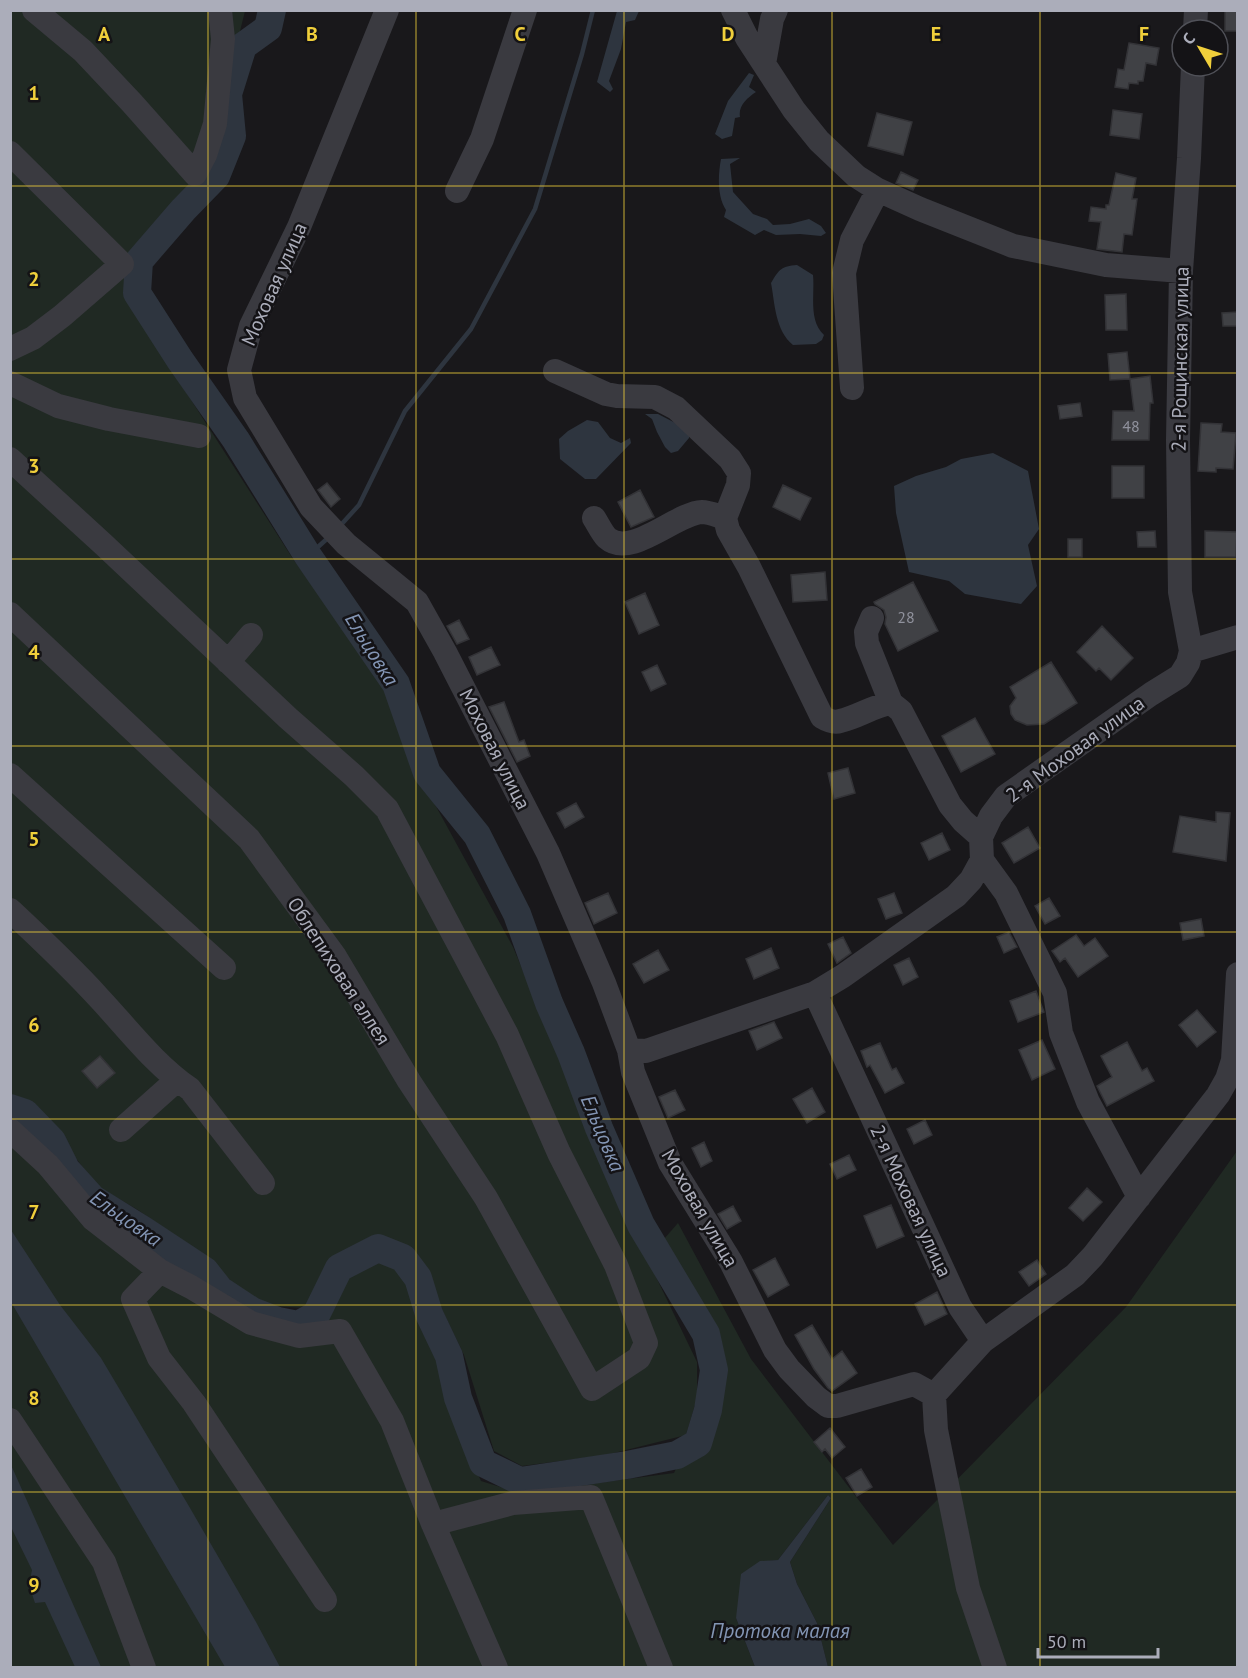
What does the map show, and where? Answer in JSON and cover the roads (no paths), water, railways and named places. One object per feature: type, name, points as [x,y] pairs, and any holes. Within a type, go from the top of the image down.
[{"type":"street","points":[[34,10],[83,51],[195,174],[205,155],[215,124],[223,39],[220,10]]},
{"type":"street","name":"Моховая улица","points":[[387,10],[299,227],[251,326],[239,370],[245,398],[311,507],[346,544],[417,603],[445,652],[548,853],[604,983],[629,1050],[633,1072],[670,1163],[731,1262],[775,1350],[789,1369],[828,1406],[837,1406],[914,1384],[934,1395]]},
{"type":"street","points":[[457,191],[482,139],[525,10]]},
{"type":"street","points":[[733,10],[747,38],[794,110],[819,141],[856,176],[878,190],[1013,246],[1106,265],[1181,271]]},
{"type":"street","points":[[764,64],[772,19],[776,10]]},
{"type":"street","name":"2-я Рощинская улица","points":[[1191,651],[1180,592],[1178,440],[1181,271],[1192,78]]},
{"type":"street","points":[[10,153],[122,264],[40,333],[10,349]]},
{"type":"street","points":[[852,388],[844,273],[852,240],[878,190]]},
{"type":"street","points":[[555,371],[606,393],[617,396],[655,397],[676,408],[730,459],[739,473],[727,524]]},
{"type":"street","points":[[10,383],[58,406],[109,419],[199,436]]},
{"type":"street","points":[[10,459],[104,544],[228,662],[251,635]]},
{"type":"street","points":[[594,518],[607,537],[616,543],[630,543],[649,536],[684,517],[703,512],[727,524],[822,717],[838,722],[879,705],[891,703]]},
{"type":"street","name":"Облепиховая аллея","points":[[10,614],[249,839],[334,955],[409,1081],[486,1198],[592,1389],[639,1358],[646,1343],[616,1265],[559,1153],[507,1035],[387,808],[228,662]]},
{"type":"street","points":[[872,618],[866,633],[867,643],[891,703],[902,711],[950,805],[982,848],[1006,893],[1055,993],[1061,1034],[1088,1102],[1139,1197]]},
{"type":"street","points":[[1191,651],[1238,637]]},
{"type":"street","name":"2-я Моховая улица","points":[[629,1050],[646,1051],[815,993],[843,976],[956,896],[971,880],[991,816],[1006,796],[1180,676],[1188,663],[1191,651]]},
{"type":"street","points":[[10,775],[224,968]]},
{"type":"street","points":[[10,910],[95,993],[177,1080],[190,1089],[263,1183]]},
{"type":"street","points":[[995,1668],[968,1588],[936,1430],[934,1395],[983,1341],[1075,1275],[1093,1256],[1218,1095],[1227,1079],[1233,1060],[1238,975]]},
{"type":"street","name":"2-я Моховая улица","points":[[815,993],[960,1307],[983,1341]]},
{"type":"street","points":[[121,1130],[177,1080]]},
{"type":"street","points":[[10,1130],[48,1166],[93,1220],[160,1271],[250,1323],[299,1336],[340,1331],[392,1421],[433,1524],[496,1668]]},
{"type":"street","points":[[160,1271],[134,1299],[159,1358],[194,1403],[325,1600]]},
{"type":"street","points":[[10,1420],[104,1562],[144,1668]]},
{"type":"street","points":[[433,1524],[513,1503],[591,1497],[661,1668]]},
{"type":"water","points":[[617,11],[639,11],[635,20],[626,22],[621,49],[609,81],[613,89],[610,92],[597,82]]},
{"type":"water","points":[[749,73],[754,75],[749,87],[756,92],[742,106],[740,117],[735,118],[732,136],[722,139],[715,134],[728,101]]},
{"type":"water","points":[[740,158],[730,164],[733,192],[753,214],[767,219],[773,225],[790,224],[809,219],[821,226],[826,233],[821,236],[776,235],[764,230],[755,235],[724,217],[726,210],[719,185],[721,159]]},
{"type":"water","points":[[797,265],[813,275],[814,314],[819,329],[824,335],[822,340],[816,344],[793,345],[783,332],[777,316],[771,283],[781,270],[787,266]]},
{"type":"water","points":[[645,414],[658,414],[689,430],[689,438],[678,451],[671,453],[665,447],[652,419]]},
{"type":"water","points":[[587,420],[598,422],[610,438],[621,443],[630,438],[631,443],[596,479],[585,479],[560,459],[559,439]]},
{"type":"water","points":[[993,453],[1028,471],[1039,529],[1028,545],[1037,586],[1021,604],[965,594],[949,581],[909,572],[896,513],[894,486],[916,476],[946,467],[961,459]]},
{"type":"water","points":[[11,1230],[60,1305],[101,1358],[190,1508],[280,1667],[225,1667],[11,1302]]},
{"type":"water","points":[[11,1465],[101,1667],[75,1667],[45,1602],[35,1603],[29,1585],[32,1570],[11,1527]]},
{"type":"water","name":"Протока малая","points":[[828,1495],[831,1498],[790,1562],[797,1584],[817,1623],[828,1667],[755,1667],[736,1618],[741,1574],[760,1561],[778,1560]]},
{"type":"waterway","name":"Ельцовка","points":[[10,1108],[25,1113],[52,1141],[66,1169],[93,1199],[205,1271],[220,1290],[252,1311],[278,1321],[298,1325],[316,1315],[339,1268],[378,1248],[403,1258],[418,1278],[429,1314],[449,1356],[458,1398],[483,1463],[520,1481],[677,1455],[698,1443],[708,1410],[714,1370],[706,1334],[641,1225],[549,1003],[517,914],[477,835],[427,773],[396,684],[308,556],[236,440],[137,293],[139,261],[216,176],[232,136],[228,94],[243,46],[268,28],[272,10]]},
{"type":"waterway","points":[[339,527],[359,505],[405,411],[471,329],[535,209],[593,10]]},
{"type":"waterway","points":[[308,556],[329,537]]}]
